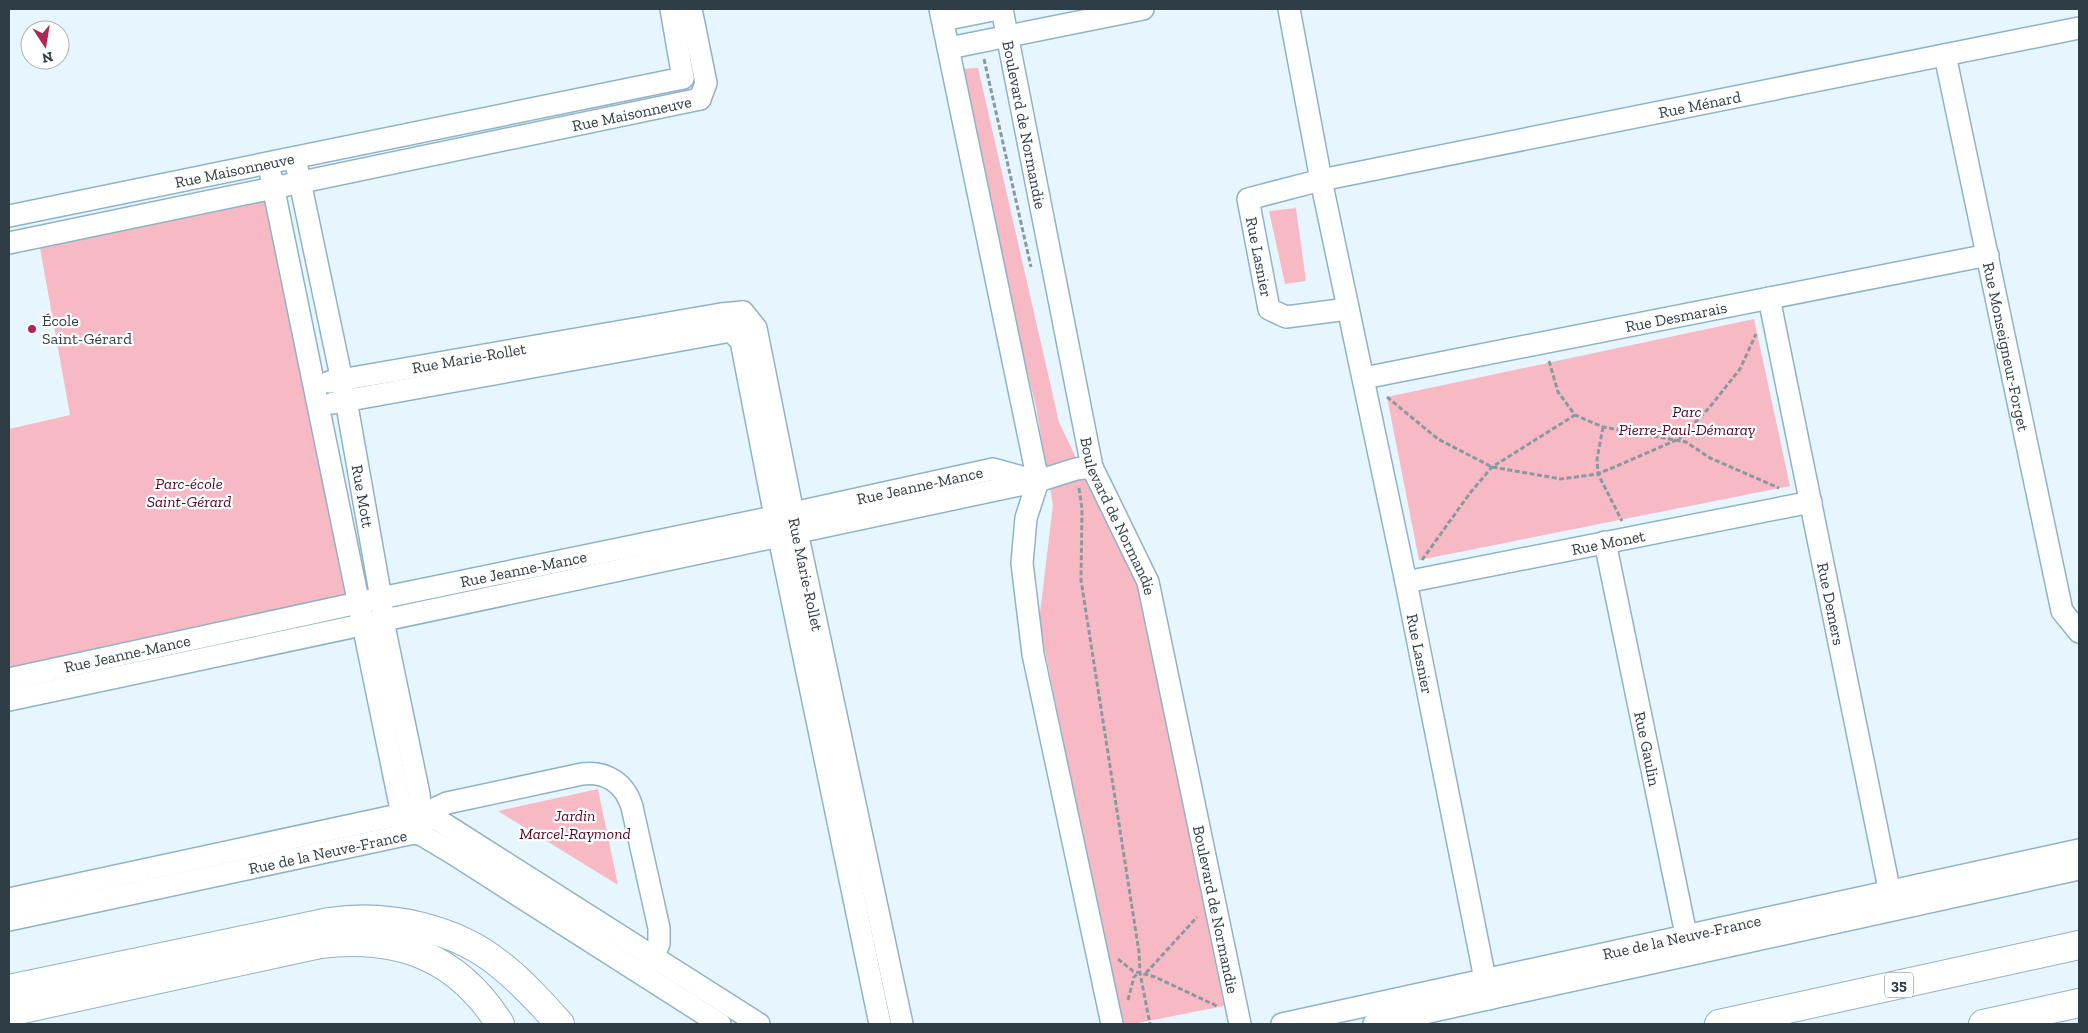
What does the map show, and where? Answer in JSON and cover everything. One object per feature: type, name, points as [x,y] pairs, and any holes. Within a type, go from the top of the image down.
[{"type":"highway","points":[[9,989],[330,922],[382,920],[429,929],[474,948],[509,972],[560,1024]]},
{"type":"highway","points":[[9,1012],[320,944],[366,941],[410,949],[449,968],[461,977],[483,1000],[500,1024]]},
{"type":"highway","name":"35","points":[[1719,1024],[2079,944]]},
{"type":"highway","points":[[1983,1024],[2079,1003]]},
{"type":"street","points":[[671,9],[683,78]]},
{"type":"street","points":[[691,9],[706,83],[700,98]]},
{"type":"street","points":[[998,9],[941,14],[1038,481],[1026,518],[1022,563],[1032,645],[1112,1024]]},
{"type":"street","name":"Boulevard de Normandie","points":[[1002,9],[1092,467],[1148,582],[1240,1024]]},
{"type":"street","points":[[949,48],[1143,9]]},
{"type":"street","name":"Rue Lasnier","points":[[1289,9],[1321,180],[1406,582],[1487,990]]},
{"type":"street","name":"Rue Ménard","points":[[1321,180],[2079,28]]},
{"type":"street","name":"Rue Monseigneur-Forget","points":[[1945,55],[2062,611],[2079,632]]},
{"type":"street","name":"Rue Maisonneuve","points":[[9,216],[683,78],[700,98],[273,188],[9,240]]},
{"type":"street","name":"Rue Mott","points":[[295,158],[342,379],[381,598],[373,623]]},
{"type":"street","name":"Rue Mott","points":[[268,163],[358,604],[373,623],[413,824]]},
{"type":"street","name":"Rue Lasnier","points":[[1321,180],[1248,198],[1269,309],[1286,317],[1348,309]]},
{"type":"street","name":"Rue Desmarais","points":[[1364,378],[1770,301],[1988,255]]},
{"type":"street","name":"Rue Demers","points":[[1770,301],[1891,901]]},
{"type":"street","points":[[731,331],[743,312]]},
{"type":"street","name":"Rue Marie-Rollet","points":[[316,396],[342,379],[721,314],[743,312],[756,328],[786,524]]},
{"type":"street","name":"Rue Marie-Rollet","points":[[316,396],[346,400],[731,331],[741,341],[786,524],[853,843],[902,1024]]},
{"type":"street","name":"Rue Jeanne-Mance","points":[[9,679],[381,598],[786,524],[1038,481],[1076,469],[1092,467]]},
{"type":"street","name":"Rue Monet","points":[[1406,582],[1811,502]]},
{"type":"street","name":"Rue Jeanne-Mance","points":[[9,700],[373,623],[786,524]]},
{"type":"street","name":"Rue Gaulin","points":[[1605,542],[1688,946]]},
{"type":"street","name":"Rue de la Neuve-France","points":[[9,920],[413,824],[447,803],[582,774],[595,774],[614,780],[627,794],[632,808],[659,928],[659,944],[643,975]]},
{"type":"street","name":"Rue de la Neuve-France","points":[[9,899],[438,820],[759,1024]]},
{"type":"street","name":"Rue de la Neuve-France","points":[[413,824],[720,1024]]},
{"type":"street","name":"Rue Marie-Rollet","points":[[853,843],[880,1024]]},
{"type":"street","name":"Rue de la Neuve-France","points":[[1282,1024],[1487,990],[1891,901],[2079,850]]},
{"type":"street","name":"Rue de la Neuve-France","points":[[1891,901],[2079,870]]},
{"type":"street","name":"Rue de la Neuve-France","points":[[1374,1024],[1487,990]]},
{"type":"path","points":[[1364,378],[1438,439],[1492,467],[1561,479],[1598,474],[1679,440],[1709,408],[1740,369],[1770,301]]},
{"type":"path","points":[[1543,343],[1558,392],[1575,415],[1603,427],[1686,442],[1710,458],[1811,502]]},
{"type":"path","points":[[1406,582],[1492,467],[1575,415]]},
{"type":"path","points":[[1603,427],[1597,459],[1598,474],[1630,538]]},
{"type":"path","points":[[1127,1005],[1134,977],[1146,973],[1200,914]]},
{"type":"path","points":[[1114,956],[1140,975],[1150,1024]]},
{"type":"path","points":[[1146,973],[1221,1008]]},
{"type":"green space","points":[[978,68],[1059,422],[1138,588],[1224,1006],[1133,1024],[1121,1024],[1039,621],[1053,505],[1036,407],[954,69]]},
{"type":"green space","name":"Parc-école Saint-Gérard","points":[[273,188],[357,601],[9,680],[9,429],[70,415],[38,237]]},
{"type":"green space","points":[[1296,208],[1306,281],[1285,284],[1269,211]]},
{"type":"green space","name":"Parc Pierre-Paul-Démaray","points":[[1754,319],[1790,486],[1419,560],[1387,397]]},
{"type":"green space","name":"Jardin Marcel-Raymond","points":[[598,789],[618,885],[498,811]]},
{"type":"place","name":"École Saint-Gérard","points":[[32,329]]}]
